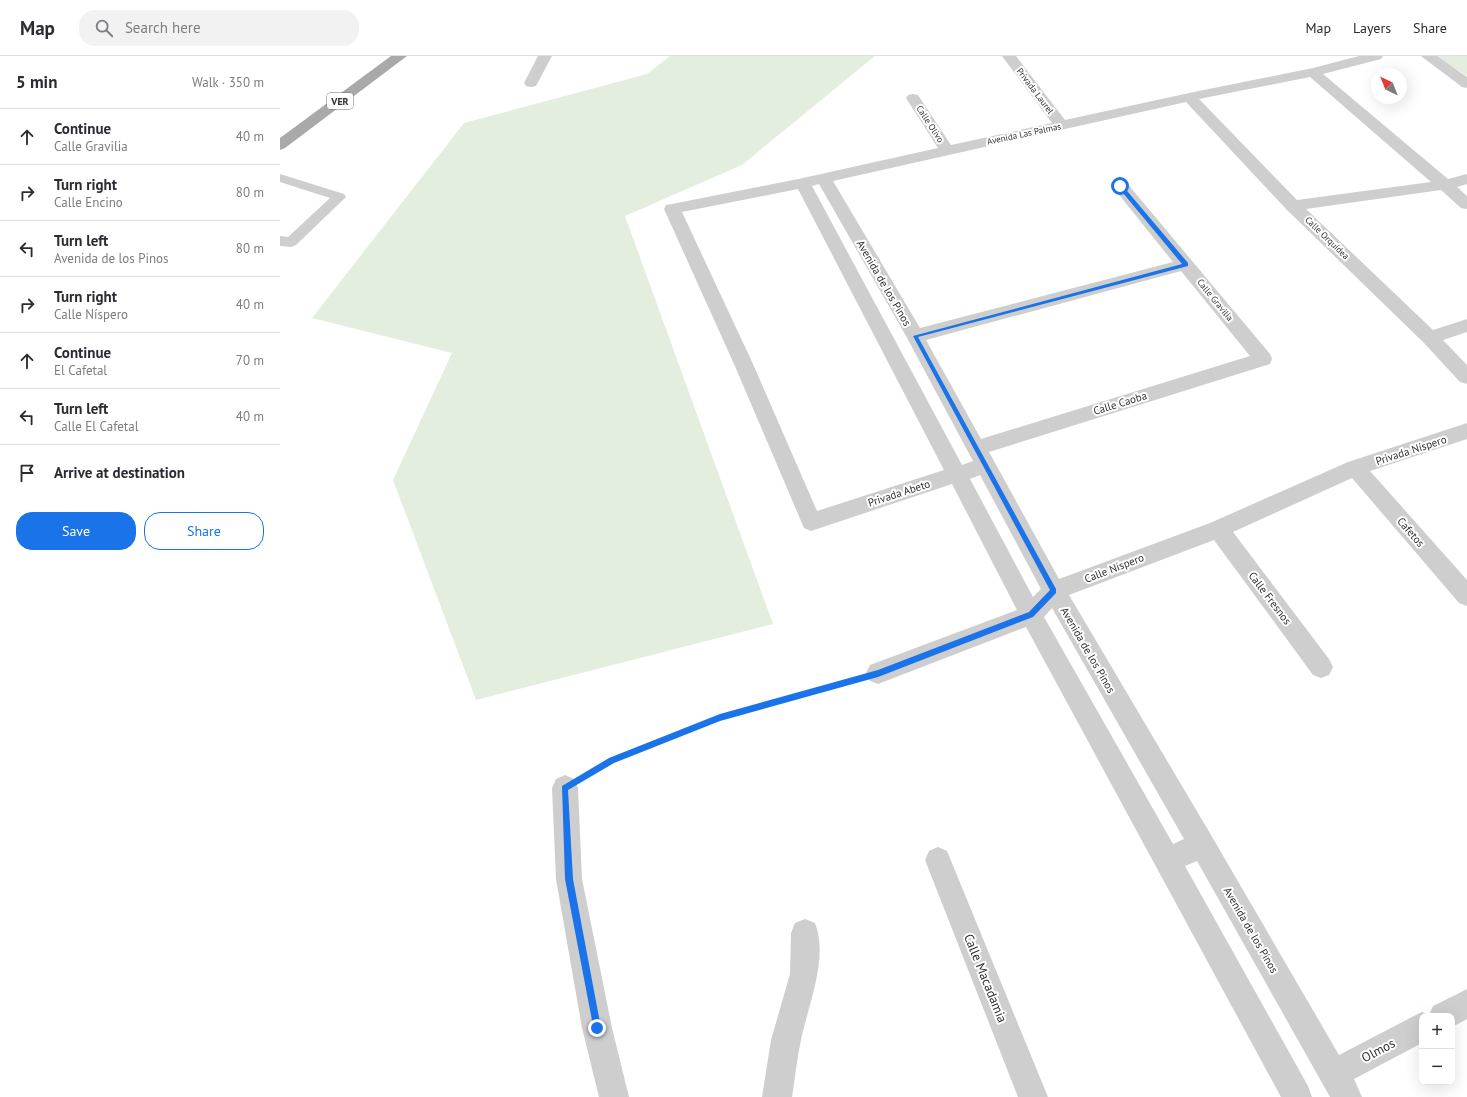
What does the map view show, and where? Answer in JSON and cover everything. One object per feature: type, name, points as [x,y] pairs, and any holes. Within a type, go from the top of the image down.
[{"type":"main road","name":"VER","points":[[280,145],[400,56]]},
{"type":"street","points":[[531,83],[545,56]]},
{"type":"street","name":"Privada Laurel","points":[[1009,56],[1062,126]]},
{"type":"street","name":"Avenida Las Palmas","points":[[811,522],[754,386],[672,208],[814,181],[1188,97],[1313,72],[1376,56]]},
{"type":"street","points":[[1428,56],[1467,84]]},
{"type":"street","points":[[1313,72],[1467,204]]},
{"type":"street","name":"Calle Orquídea","points":[[1188,97],[1293,206],[1430,338],[1467,377]]},
{"type":"street","name":"Calle Olivo","points":[[913,98],[947,151]]},
{"type":"street","points":[[1293,206],[1444,185],[1467,179]]},
{"type":"street","name":"Avenida de los Pinos","points":[[814,181],[915,336],[1054,591],[1202,844],[1340,1085]]},
{"type":"street","name":"Avenida de los Pinos","points":[[814,181],[958,473],[1031,614],[1168,860],[1296,1097]]},
{"type":"street","name":"Calle Gravilia","points":[[1120,186],[1263,358]]},
{"type":"street","points":[[915,336],[1186,264]]},
{"type":"street","points":[[1430,338],[1467,326]]},
{"type":"street","name":"Calle Caoba","points":[[982,457],[1263,358]]},
{"type":"street","name":"Privada Níspero","points":[[1355,468],[1467,431]]},
{"type":"street","name":"Privada Abeto","points":[[811,522],[958,473],[982,457]]},
{"type":"street","name":"Calle Níspero","points":[[878,673],[1031,614],[1054,591],[1218,529],[1355,468]]},
{"type":"street","name":"Cafetos","points":[[1355,468],[1467,596]]},
{"type":"street","name":"Calle Fresnos","points":[[1218,529],[1321,667]]},
{"type":"street","points":[[565,788],[569,879],[597,1028],[614,1097]]},
{"type":"street","points":[[1168,860],[1202,844]]},
{"type":"street","name":"Calle Macadamia","points":[[938,860],[1033,1097]]},
{"type":"street","points":[[776,1097],[786,1040],[804,974],[804,933]]},
{"type":"street","points":[[1449,1013],[1467,1003]]},
{"type":"street","name":"Olmos","points":[[1340,1085],[1419,1029]]},
{"type":"lane","points":[[280,178],[339,197],[291,242],[280,241]]},
{"type":"path","points":[[565,788],[611,761],[720,718],[878,673]]},
{"type":"green space","points":[[670,56],[875,56],[742,165],[625,216],[773,624],[476,700],[393,480],[452,353],[312,318],[464,123],[647,74]]},
{"type":"green space","points":[[1436,56],[1467,56],[1467,76]]},
{"type":"route","points":[[597,1028],[569,879],[565,788],[611,761],[720,718],[878,673],[1031,614],[1054,591],[915,336],[1186,264],[1120,186]]}]
